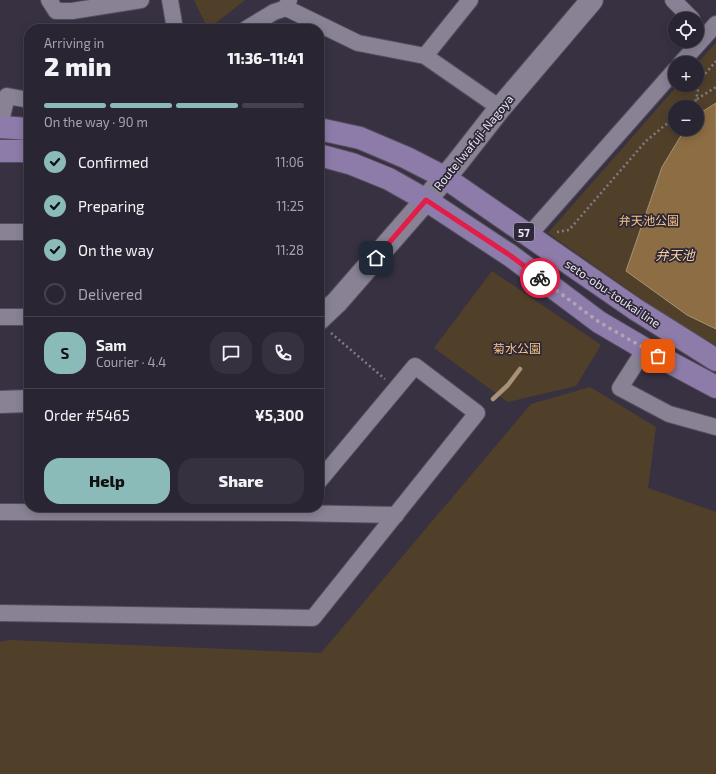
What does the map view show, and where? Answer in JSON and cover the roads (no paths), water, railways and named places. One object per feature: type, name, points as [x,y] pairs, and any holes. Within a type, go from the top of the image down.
[{"type":"main road","name":"Route Iwafuji-Nagoya","points":[[325,326],[337,302],[426,200],[500,108],[592,0]]},
{"type":"main road","points":[[0,127],[24,129]]},
{"type":"main road","name":"seto-obu-toukai line","points":[[324,130],[360,138],[407,158],[444,177],[635,309],[716,360]]},
{"type":"main road","points":[[0,151],[24,151]]},
{"type":"main road","name":"57","points":[[324,156],[352,164],[389,179],[426,200],[511,256],[599,322],[645,349],[716,387]]},
{"type":"main road","points":[[0,402],[24,401]]},
{"type":"street","points":[[49,0],[56,11],[72,11],[141,0]]},
{"type":"street","points":[[170,0],[173,24]]},
{"type":"street","points":[[425,56],[470,0]]},
{"type":"street","points":[[673,0],[685,12]]},
{"type":"street","points":[[254,24],[288,4],[324,24]]},
{"type":"street","points":[[324,24],[358,43],[425,56],[500,108]]},
{"type":"street","points":[[686,56],[707,27]]},
{"type":"street","points":[[529,235],[668,78]]},
{"type":"street","points":[[0,122],[3,93],[24,99]]},
{"type":"street","points":[[0,232],[24,232]]},
{"type":"street","points":[[0,316],[24,317]]},
{"type":"street","points":[[645,349],[620,388],[669,414],[716,427]]},
{"type":"street","points":[[0,614],[313,618],[477,413],[415,366],[324,475]]},
{"type":"street","points":[[324,511],[396,515]]},
{"type":"street","points":[[0,512],[24,512]]},
{"type":"water","name":"弁天池","points":[[716,103],[716,329],[687,315],[626,271],[662,167],[681,136],[704,136],[704,111]]},
{"type":"waterway","points":[[493,399],[508,385],[520,369]]},
{"type":"park label","name":"弁天池公園","points":[[649,220]]},
{"type":"park label","name":"菊水公園","points":[[517,348]]}]
